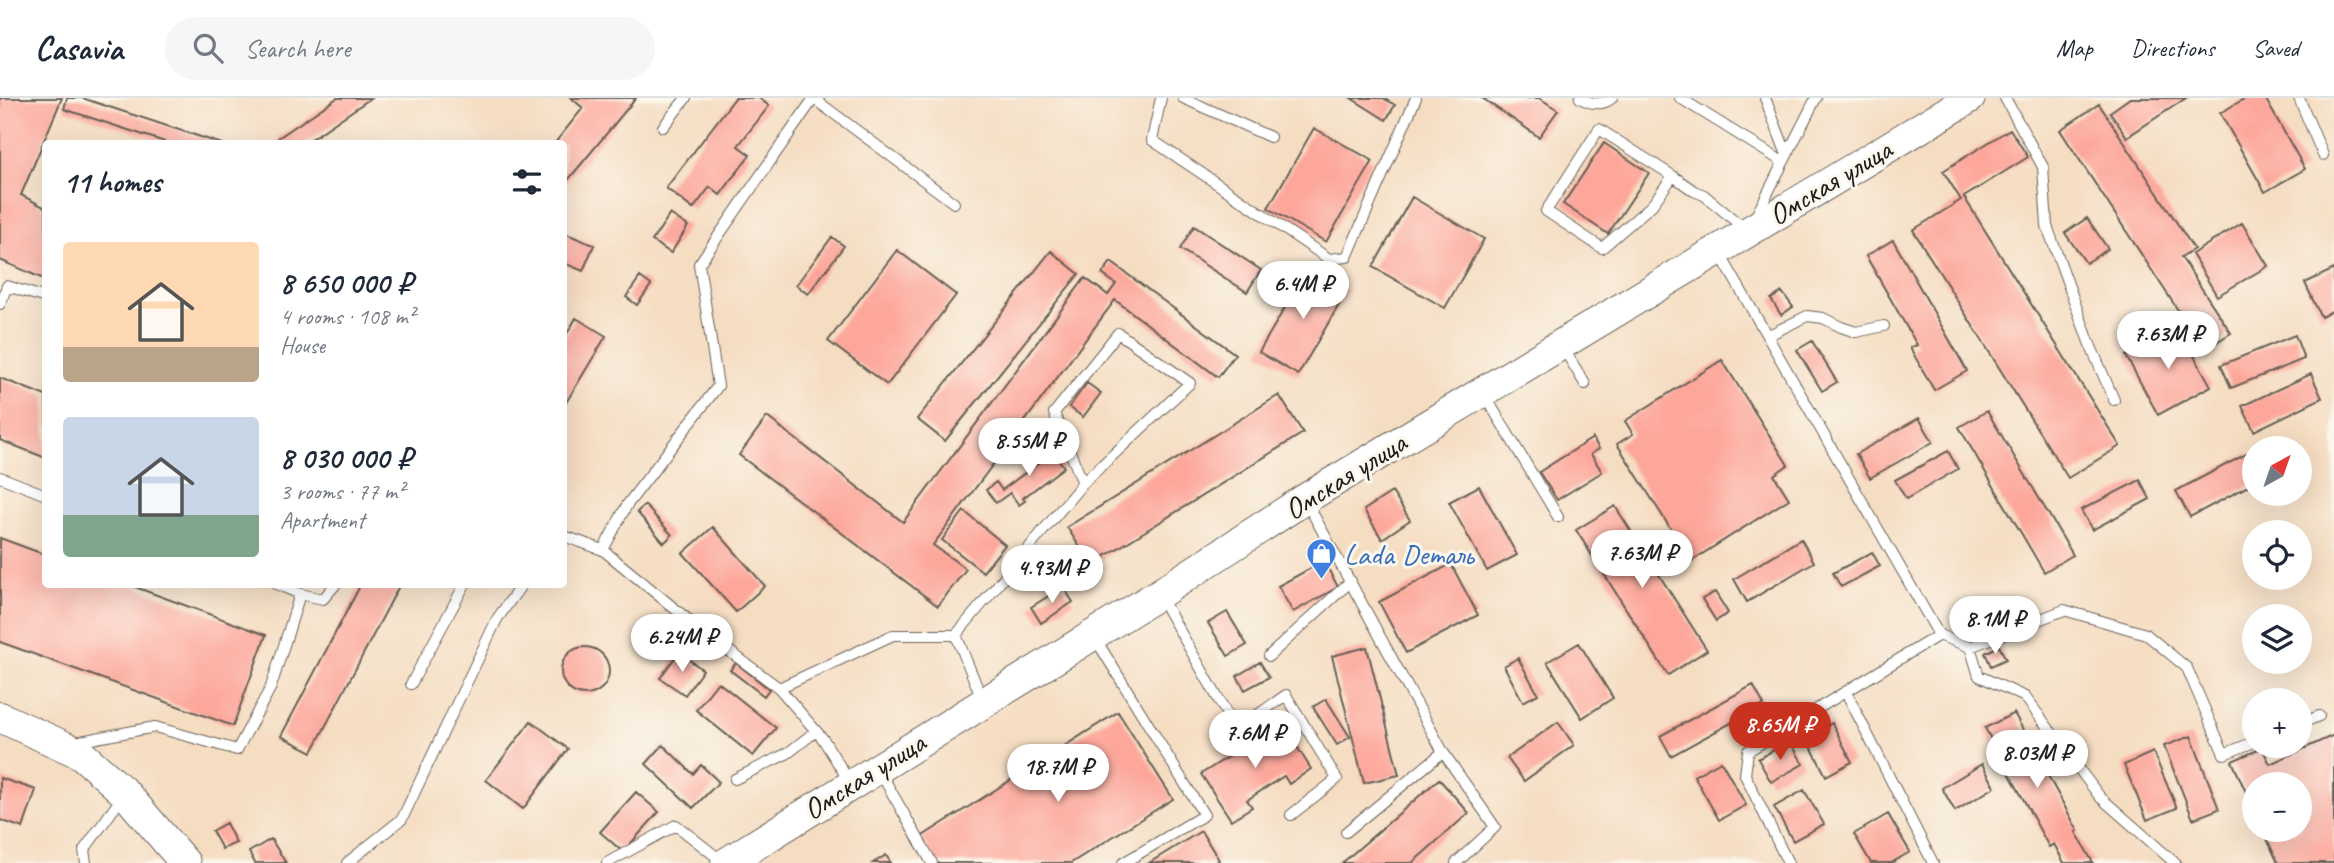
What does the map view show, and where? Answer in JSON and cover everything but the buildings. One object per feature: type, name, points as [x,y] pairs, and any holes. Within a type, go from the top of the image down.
[{"type":"main road","name":"Омская улица","points":[[725,863],[1159,594],[1305,499],[1970,98]]},
{"type":"main road","points":[[0,717],[81,754],[125,793],[184,863]]},
{"type":"lane","points":[[663,127],[686,98]]},
{"type":"lane","points":[[603,550],[627,505],[718,386],[699,264],[813,98],[954,203]]},
{"type":"lane","points":[[1161,98],[1152,140],[1329,259],[1347,257],[1416,98]]},
{"type":"lane","points":[[1183,98],[1270,137]]},
{"type":"lane","points":[[1580,98],[1590,104],[1606,103],[1612,98]]},
{"type":"lane","points":[[1680,98],[1785,159]]},
{"type":"lane","points":[[1765,98],[1785,159]]},
{"type":"lane","points":[[1674,176],[1652,205],[1602,248],[1546,211],[1599,129],[1674,176],[1694,191],[1704,195],[1748,232],[1816,98]]},
{"type":"lane","points":[[2005,98],[2043,167],[2048,226],[2089,342],[2115,400]]},
{"type":"lane","points":[[2299,98],[2323,155]]},
{"type":"lane","points":[[1718,250],[1939,635],[1970,647],[2064,610],[2146,634],[2187,668],[2224,754],[2242,747]]},
{"type":"lane","points":[[0,304],[3,285],[42,297]]},
{"type":"lane","points":[[1767,336],[1807,316],[1823,318],[1856,332],[1884,326]]},
{"type":"lane","points":[[956,635],[1083,483],[1190,383],[1118,333],[1054,413],[1083,483]]},
{"type":"lane","points":[[1562,344],[1585,384]]},
{"type":"lane","points":[[1482,392],[1558,517]]},
{"type":"lane","points":[[0,477],[42,493]]},
{"type":"lane","points":[[1305,499],[1443,752],[1495,827],[1456,863]]},
{"type":"lane","points":[[567,537],[603,550],[702,631],[779,688],[816,731],[851,785]]},
{"type":"lane","points":[[1269,656],[1351,581]]},
{"type":"lane","points":[[286,588],[323,599],[333,588]]},
{"type":"lane","points":[[411,684],[464,588]]},
{"type":"lane","points":[[346,863],[402,819],[498,619],[519,588]]},
{"type":"lane","points":[[61,745],[155,727],[237,750],[271,687],[300,594]]},
{"type":"lane","points":[[1159,594],[1236,730],[1286,695],[1337,779],[1291,815]]},
{"type":"lane","points":[[779,688],[893,635],[956,635]]},
{"type":"lane","points":[[956,635],[984,703]]},
{"type":"lane","points":[[1093,635],[1204,815],[1122,863]]},
{"type":"lane","points":[[1788,863],[1745,775],[1748,751],[1939,635]]},
{"type":"lane","points":[[1970,647],[1979,676],[2025,697],[2100,797],[2175,863]]},
{"type":"lane","points":[[1846,692],[1933,863]]},
{"type":"lane","points":[[2312,719],[2319,716]]},
{"type":"lane","points":[[735,779],[789,753],[816,731]]},
{"type":"lane","points":[[1346,832],[1443,752]]},
{"type":"lane","points":[[877,768],[932,863]]},
{"type":"lane","points":[[86,863],[84,850],[125,793]]},
{"type":"lane","points":[[607,863],[677,825],[725,863]]},
{"type":"place","name":"Lada Dеталь","points":[[1321,581]]}]
